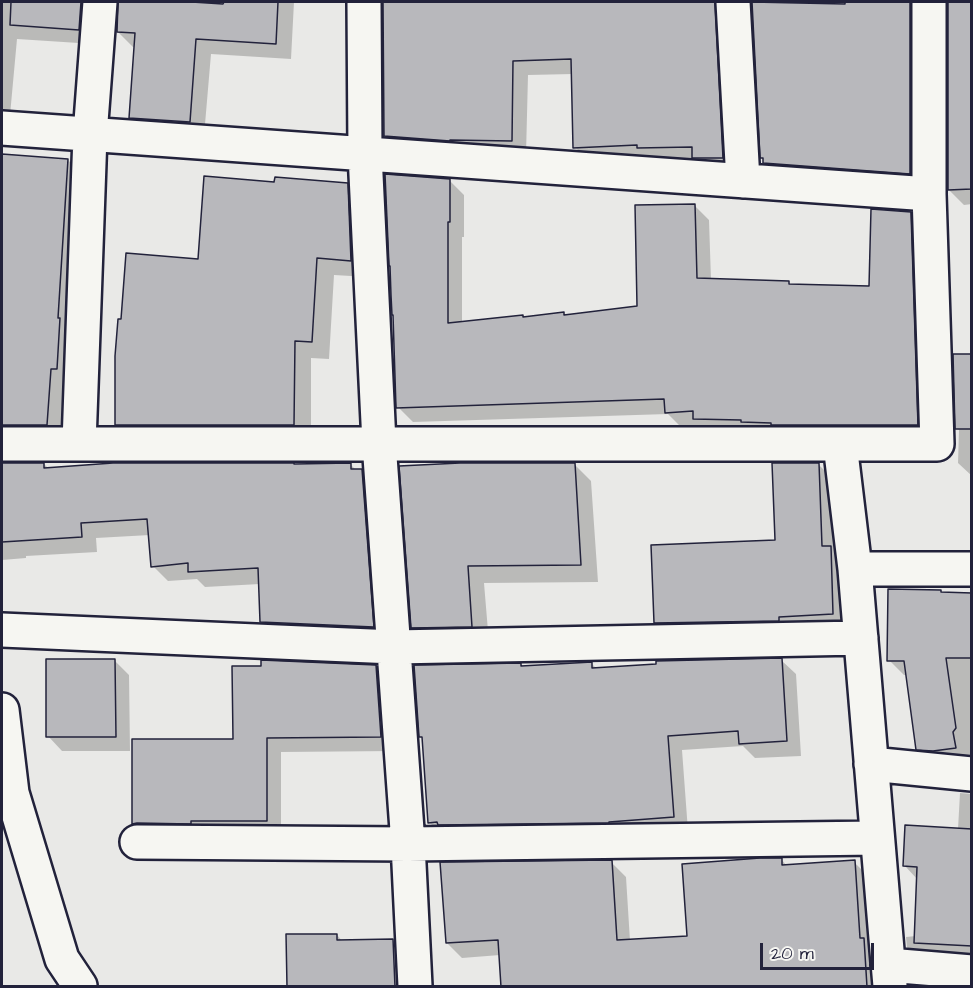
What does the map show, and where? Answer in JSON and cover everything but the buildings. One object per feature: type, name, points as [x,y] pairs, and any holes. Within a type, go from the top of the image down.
[{"type":"street","points":[[79,443],[90,135],[100,2]]},
{"type":"street","points":[[364,2],[365,154],[379,444],[408,844],[415,987]]},
{"type":"street","points":[[733,2],[742,181]]},
{"type":"street","points":[[2,444],[937,444],[929,194],[929,2]]},
{"type":"street","points":[[2,128],[929,194]]},
{"type":"street","points":[[840,444],[855,569],[889,976],[972,972]]},
{"type":"street","points":[[855,569],[972,569]]},
{"type":"street","points":[[2,630],[394,647],[861,638]]},
{"type":"street","points":[[2,710],[12,793],[62,959],[80,987]]},
{"type":"street","points":[[871,764],[972,774]]},
{"type":"street","points":[[136,842],[408,844],[877,838]]}]
